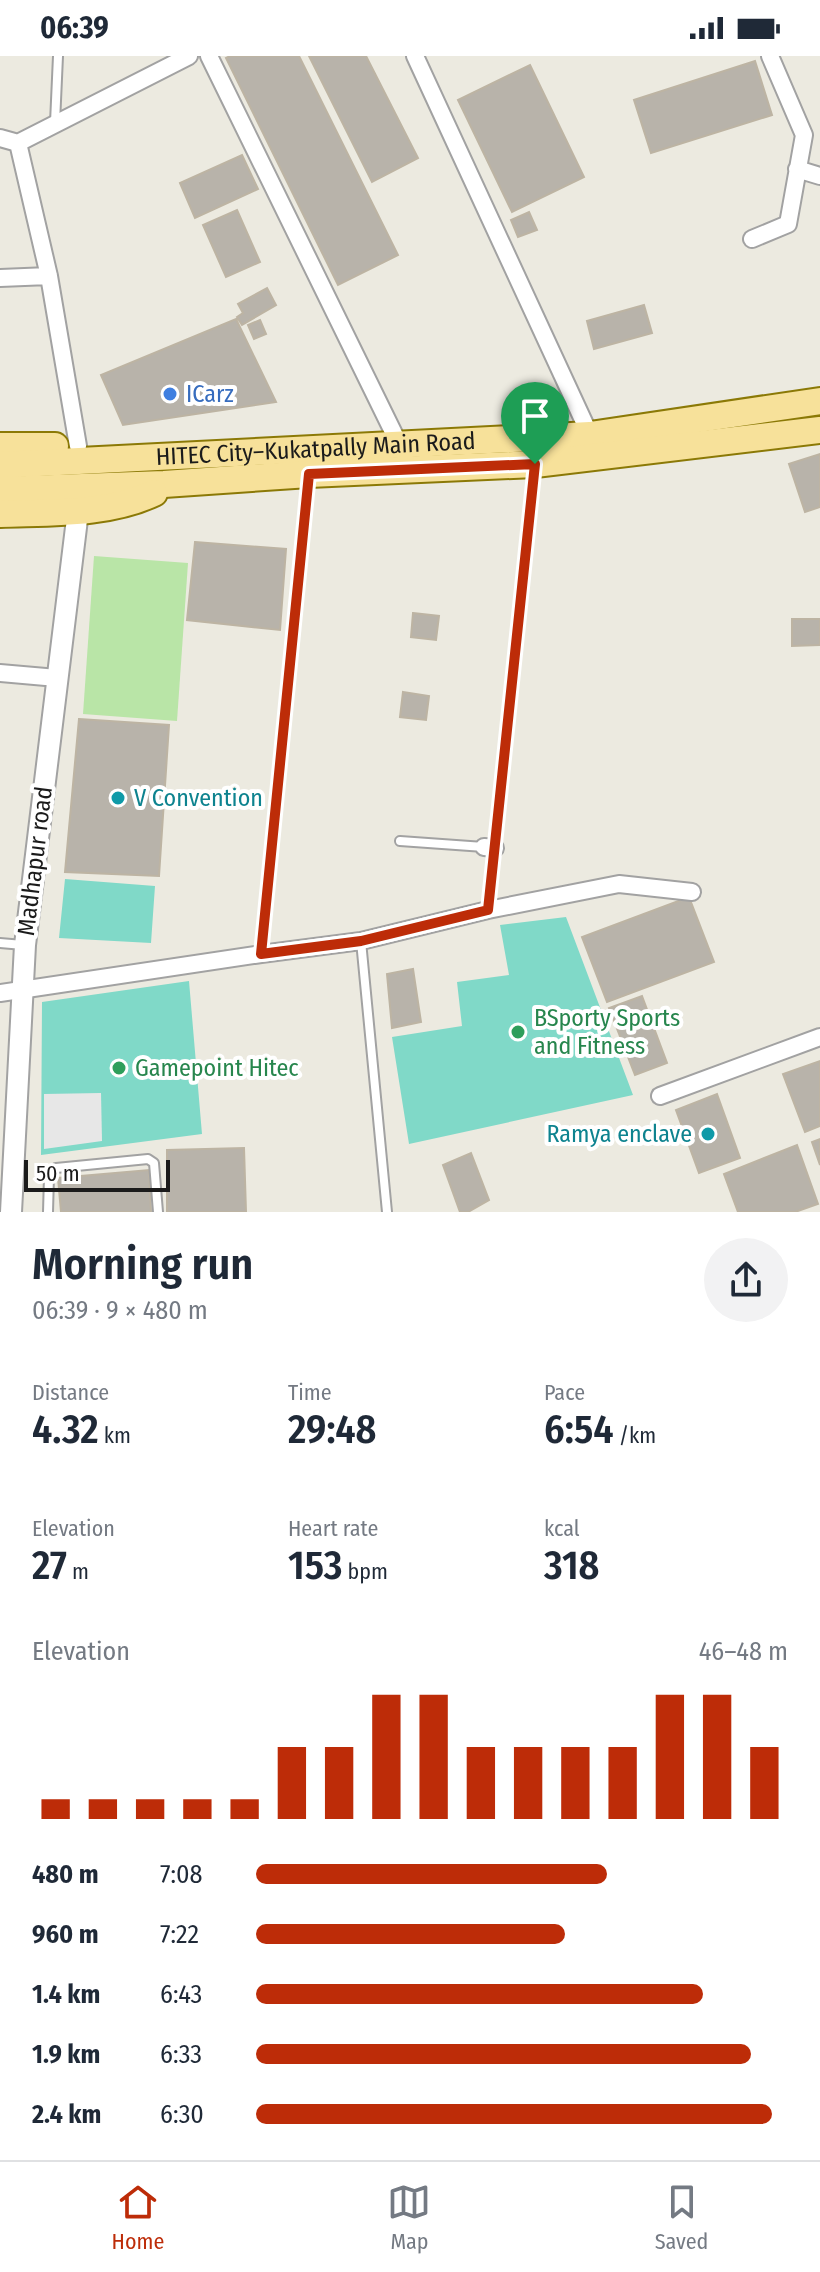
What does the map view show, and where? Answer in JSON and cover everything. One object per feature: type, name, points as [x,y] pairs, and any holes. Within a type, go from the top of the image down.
[{"type":"main road","name":"HITEC City–Kukatpally Main Road","points":[[0,446],[78,446],[134,450],[154,456],[400,446],[590,435],[820,401]]},
{"type":"main road","name":"HITEC City–Kukatpally Main Road","points":[[0,514],[78,511],[136,500],[153,494],[164,484],[535,464],[820,430]]},
{"type":"main road","points":[[0,465],[154,456]]},
{"type":"main road","points":[[0,490],[164,484]]},
{"type":"street","points":[[0,138],[18,143],[189,56]]},
{"type":"street","points":[[209,56],[400,446]]},
{"type":"street","points":[[415,56],[590,435]]},
{"type":"street","points":[[752,239],[788,224],[804,135],[770,56]]},
{"type":"street","points":[[18,143],[49,276],[78,446]]},
{"type":"street","points":[[797,169],[820,176]]},
{"type":"street","points":[[0,278],[49,276]]},
{"type":"street","name":"Madhapur road","points":[[11,1212],[25,945],[78,511]]},
{"type":"street","points":[[0,673],[57,678]]},
{"type":"street","points":[[0,993],[361,941],[488,910],[619,884],[692,892]]},
{"type":"street","points":[[660,1096],[820,1037]]},
{"type":"lane","points":[[55,126],[58,56]]},
{"type":"lane","points":[[488,910],[490,847],[535,464]]},
{"type":"lane","points":[[261,954],[309,474]]},
{"type":"lane","points":[[400,841],[490,847]]},
{"type":"lane","points":[[361,941],[387,1212]]},
{"type":"lane","points":[[0,943],[25,945]]},
{"type":"lane","points":[[48,1212],[49,1176],[56,1168],[148,1159],[154,1163],[158,1212]]},
{"type":"green space","points":[[94,556],[188,563],[177,721],[83,714]]},
{"type":"shaded area","points":[[65,879],[155,886],[151,943],[59,938]]},
{"type":"shaded area","name":"BSporty Sports and Fitness","points":[[566,917],[633,1095],[409,1144],[392,1037],[462,1026],[457,982],[509,975],[500,925]]},
{"type":"shaded area","name":"Gamepoint Hitec","points":[[189,981],[202,1134],[41,1155],[42,1002]]},
{"type":"shaded area","points":[[101,1093],[102,1141],[44,1149],[44,1094]]},
{"type":"building","points":[[299,56],[398,255],[338,285],[226,58]]},
{"type":"building","points":[[309,56],[366,56],[418,158],[372,182]]},
{"type":"building","points":[[755,61],[772,115],[651,153],[634,100]]},
{"type":"building","points":[[530,65],[584,177],[512,212],[458,100]]},
{"type":"building","points":[[242,155],[258,189],[195,218],[180,183]]},
{"type":"building","points":[[237,210],[260,262],[226,277],[203,225]]},
{"type":"building","points":[[529,212],[537,230],[518,237],[511,220]]},
{"type":"building","points":[[267,288],[276,305],[242,325],[237,317],[243,313],[238,304]]},
{"type":"building","points":[[644,305],[652,333],[594,349],[587,321]]},
{"type":"building","points":[[236,319],[276,402],[123,425],[101,375]]},
{"type":"building","points":[[260,320],[266,334],[254,339],[248,325]]},
{"type":"building","points":[[820,454],[820,507],[805,512],[789,464]]},
{"type":"building","points":[[195,542],[286,549],[280,630],[187,620]]},
{"type":"building","points":[[413,613],[439,616],[436,640],[411,637]]},
{"type":"building","points":[[792,619],[820,619],[820,645],[792,646]]},
{"type":"building","points":[[403,692],[429,696],[426,720],[400,717]]},
{"type":"building","name":"V Convention","points":[[79,719],[169,725],[159,876],[65,872]]},
{"type":"building","points":[[689,897],[714,962],[607,1002],[582,937]]},
{"type":"building","points":[[413,969],[421,1022],[392,1028],[387,974]]},
{"type":"building","points":[[642,996],[667,1063],[635,1075],[609,1008]]},
{"type":"building","points":[[820,1061],[820,1126],[805,1132],[783,1074]]},
{"type":"building","name":"Ramya enclave","points":[[717,1094],[740,1158],[699,1173],[676,1110]]},
{"type":"building","points":[[820,1139],[820,1165],[812,1142]]},
{"type":"building","points":[[797,1145],[818,1204],[795,1212],[738,1212],[724,1174]]},
{"type":"building","points":[[244,1148],[246,1212],[167,1212],[167,1150]]},
{"type":"building","points":[[471,1153],[489,1200],[468,1212],[460,1212],[443,1165]]},
{"type":"building","points":[[149,1170],[151,1212],[61,1212],[58,1178]]},
{"type":"place","name":"ICarz","points":[[170,394]]},
{"type":"place","name":"V Convention","points":[[118,798]]},
{"type":"place","name":"BSporty Sports and Fitness","points":[[518,1032]]},
{"type":"place","name":"Gamepoint Hitec","points":[[119,1068]]},
{"type":"place","name":"Ramya enclave","points":[[708,1134]]},
{"type":"route","points":[[535,464],[488,910],[361,941],[261,954],[309,474],[535,464]]}]
